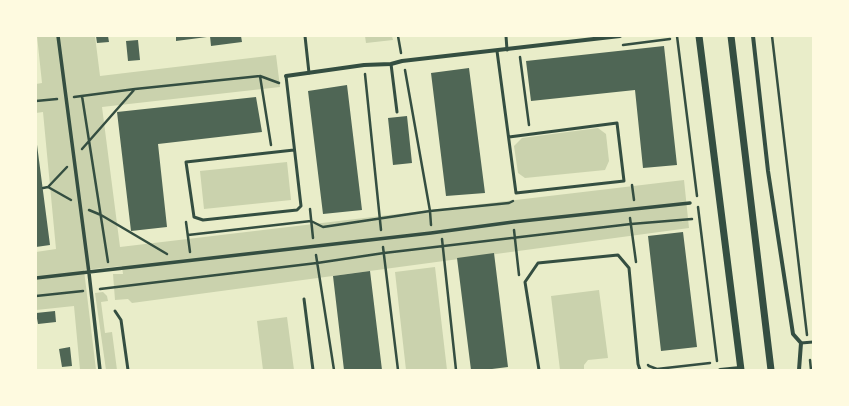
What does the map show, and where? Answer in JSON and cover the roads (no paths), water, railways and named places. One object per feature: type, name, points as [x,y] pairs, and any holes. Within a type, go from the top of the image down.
[{"type":"street","points":[[58,36],[100,370]]},
{"type":"street","points":[[286,76],[364,65],[391,64],[402,60],[498,51],[620,36]]},
{"type":"street","points":[[699,36],[741,369],[720,370]]},
{"type":"street","points":[[731,36],[771,370]]},
{"type":"street","points":[[753,36],[768,171],[793,334],[801,343],[799,370]]},
{"type":"street","points":[[36,278],[109,271],[441,232],[513,222],[690,203]]},
{"type":"lane","points":[[305,36],[309,73]]},
{"type":"lane","points":[[506,36],[507,50]]},
{"type":"lane","points":[[498,51],[516,193],[624,180],[617,123],[509,137]]},
{"type":"lane","points":[[391,64],[397,112]]},
{"type":"lane","points":[[286,76],[301,206],[297,210],[203,220],[194,217],[186,162],[294,150]]},
{"type":"lane","points":[[539,370],[525,282],[538,263],[618,255],[629,268],[638,364],[640,370]]},
{"type":"lane","points":[[304,299],[313,370]]},
{"type":"lane","points":[[115,311],[121,320],[128,370]]},
{"type":"lane","points":[[801,343],[813,342]]}]
